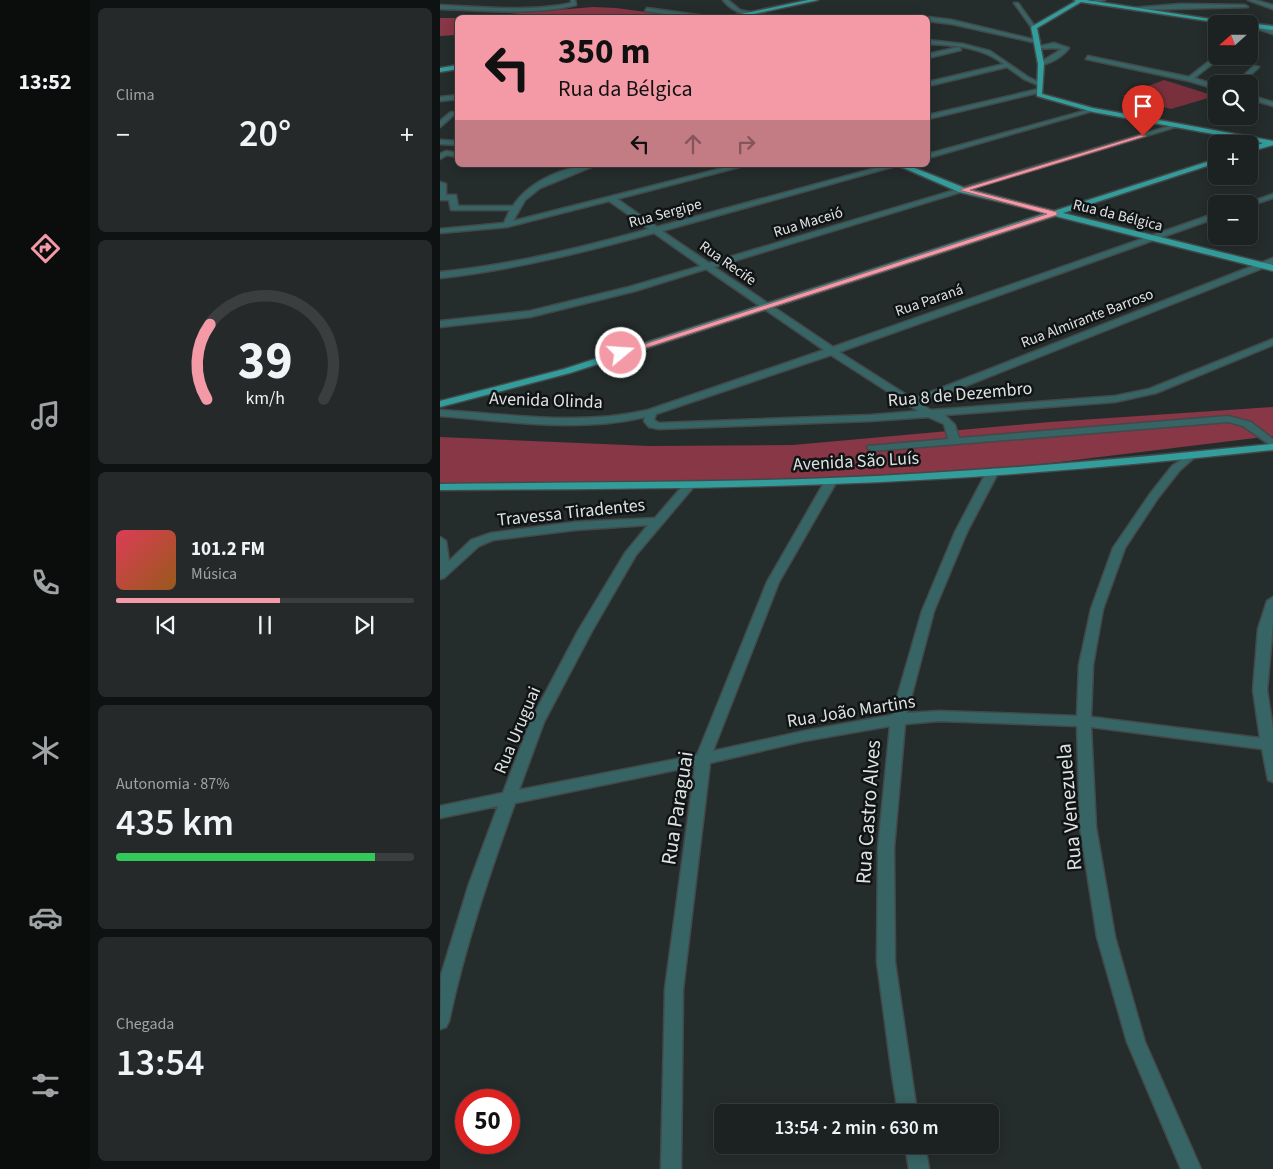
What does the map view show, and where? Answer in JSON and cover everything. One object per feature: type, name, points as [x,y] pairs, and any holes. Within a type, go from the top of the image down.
[{"type":"main road","points":[[740,15],[816,0]]},
{"type":"main road","points":[[1208,19],[1078,0],[1034,28],[1041,64],[1038,83],[1039,94],[1048,99],[1093,110],[1272,143]]},
{"type":"main road","points":[[440,70],[455,68]]},
{"type":"main road","points":[[1258,147],[1272,143]]},
{"type":"main road","points":[[440,404],[551,376],[1208,164]]},
{"type":"main road","name":"Rua da Bélgica","points":[[907,167],[962,190],[1270,265]]},
{"type":"main road","name":"Avenida São Luís","points":[[440,487],[831,481],[1191,456],[1273,445]]},
{"type":"street","points":[[725,0],[732,8],[751,15]]},
{"type":"street","points":[[1092,2],[1103,0]]},
{"type":"street","points":[[1134,8],[1182,6],[1245,8],[1223,0]]},
{"type":"street","points":[[1252,1],[1273,2]]},
{"type":"street","points":[[1252,1],[1273,7]]},
{"type":"street","points":[[440,6],[511,9],[572,3]]},
{"type":"street","points":[[1016,4],[1034,28]]},
{"type":"street","points":[[647,10],[683,15]]},
{"type":"street","points":[[930,19],[952,22],[1038,44],[1066,49],[1041,64]]},
{"type":"street","points":[[1258,27],[1273,30]]},
{"type":"street","points":[[930,42],[967,47],[995,56],[1026,80],[1038,83]]},
{"type":"street","points":[[930,56],[967,47]]},
{"type":"street","points":[[1088,58],[1190,79],[1208,85]]},
{"type":"street","points":[[930,84],[1007,65]]},
{"type":"street","points":[[1190,79],[1208,65]]},
{"type":"street","points":[[1247,75],[1256,67]]},
{"type":"street","points":[[930,117],[1039,91]]},
{"type":"street","points":[[1258,100],[1272,93]]},
{"type":"street","points":[[440,99],[455,97]]},
{"type":"street","points":[[1258,100],[1273,104]]},
{"type":"street","points":[[930,155],[1093,110]]},
{"type":"street","points":[[440,113],[455,112]]},
{"type":"street","points":[[440,125],[455,112]]},
{"type":"street","name":"Rua Maceió","points":[[440,324],[530,314],[632,289],[1179,125]]},
{"type":"street","points":[[440,142],[455,143]]},
{"type":"street","points":[[440,157],[446,153],[455,154]]},
{"type":"street","points":[[507,225],[515,208],[535,188],[552,179],[586,167]]},
{"type":"street","points":[[440,231],[507,225],[735,167]]},
{"type":"street","name":"Rua Sergipe","points":[[440,275],[538,259],[656,230],[888,167]]},
{"type":"street","points":[[440,184],[442,184],[442,198],[453,197],[454,208],[515,208]]},
{"type":"street","points":[[1258,201],[1273,196]]},
{"type":"street","name":"Rua Recife","points":[[611,199],[831,350],[930,414],[947,419],[951,423],[954,440]]},
{"type":"street","name":"Rua Paraná","points":[[650,412],[1208,218]]},
{"type":"street","name":"Rua Almirante Barroso","points":[[913,403],[1270,265]]},
{"type":"street","name":"Rua 8 de Dezembro","points":[[650,412],[649,421],[653,425],[659,426],[871,418],[1115,399],[1142,394],[1233,360],[1273,342]]},
{"type":"street","name":"Avenida Olinda","points":[[440,413],[576,422],[626,418],[650,412]]},
{"type":"street","points":[[872,448],[1228,419],[1247,424],[1273,445]]},
{"type":"street","name":"Rua Venezuela","points":[[1191,456],[1176,468],[1154,496],[1119,548],[1095,618],[1086,666],[1084,721],[1088,827],[1106,937],[1136,1042],[1191,1169]]},
{"type":"street","name":"Rua Castro Alves","points":[[906,1104],[886,962],[886,848],[898,719],[928,611],[962,532],[993,471]]},
{"type":"street","name":"Rua Paraguai","points":[[671,1169],[674,989],[703,759],[773,582],[831,481]]},
{"type":"street","name":"Rua Uruguai","points":[[440,1022],[450,975],[475,893],[537,722],[585,631],[631,553],[690,484]]},
{"type":"street","name":"Travessa Tiradentes","points":[[440,575],[475,543],[491,537],[575,526],[659,520]]},
{"type":"street","points":[[440,541],[443,565],[440,575]]},
{"type":"street","points":[[1273,601],[1265,629],[1260,690],[1270,744],[1273,776]]},
{"type":"street","name":"Rua João Martins","points":[[440,812],[703,759],[804,736],[898,719],[939,716],[1084,721],[1270,744]]},
{"type":"street","points":[[916,1154],[919,1169]]},
{"type":"shaded area","points":[[593,7],[669,15],[496,15]]},
{"type":"shaded area","points":[[440,18],[455,18],[455,35],[440,36]]},
{"type":"shaded area","points":[[1164,80],[1208,94],[1208,98],[1171,109],[1122,96]]},
{"type":"shaded area","points":[[1273,407],[1273,436],[993,470],[837,480],[440,486],[440,437],[650,446],[793,445],[1050,422]]},
{"type":"route","points":[[621,353],[1054,213],[962,190],[1143,136]]}]
